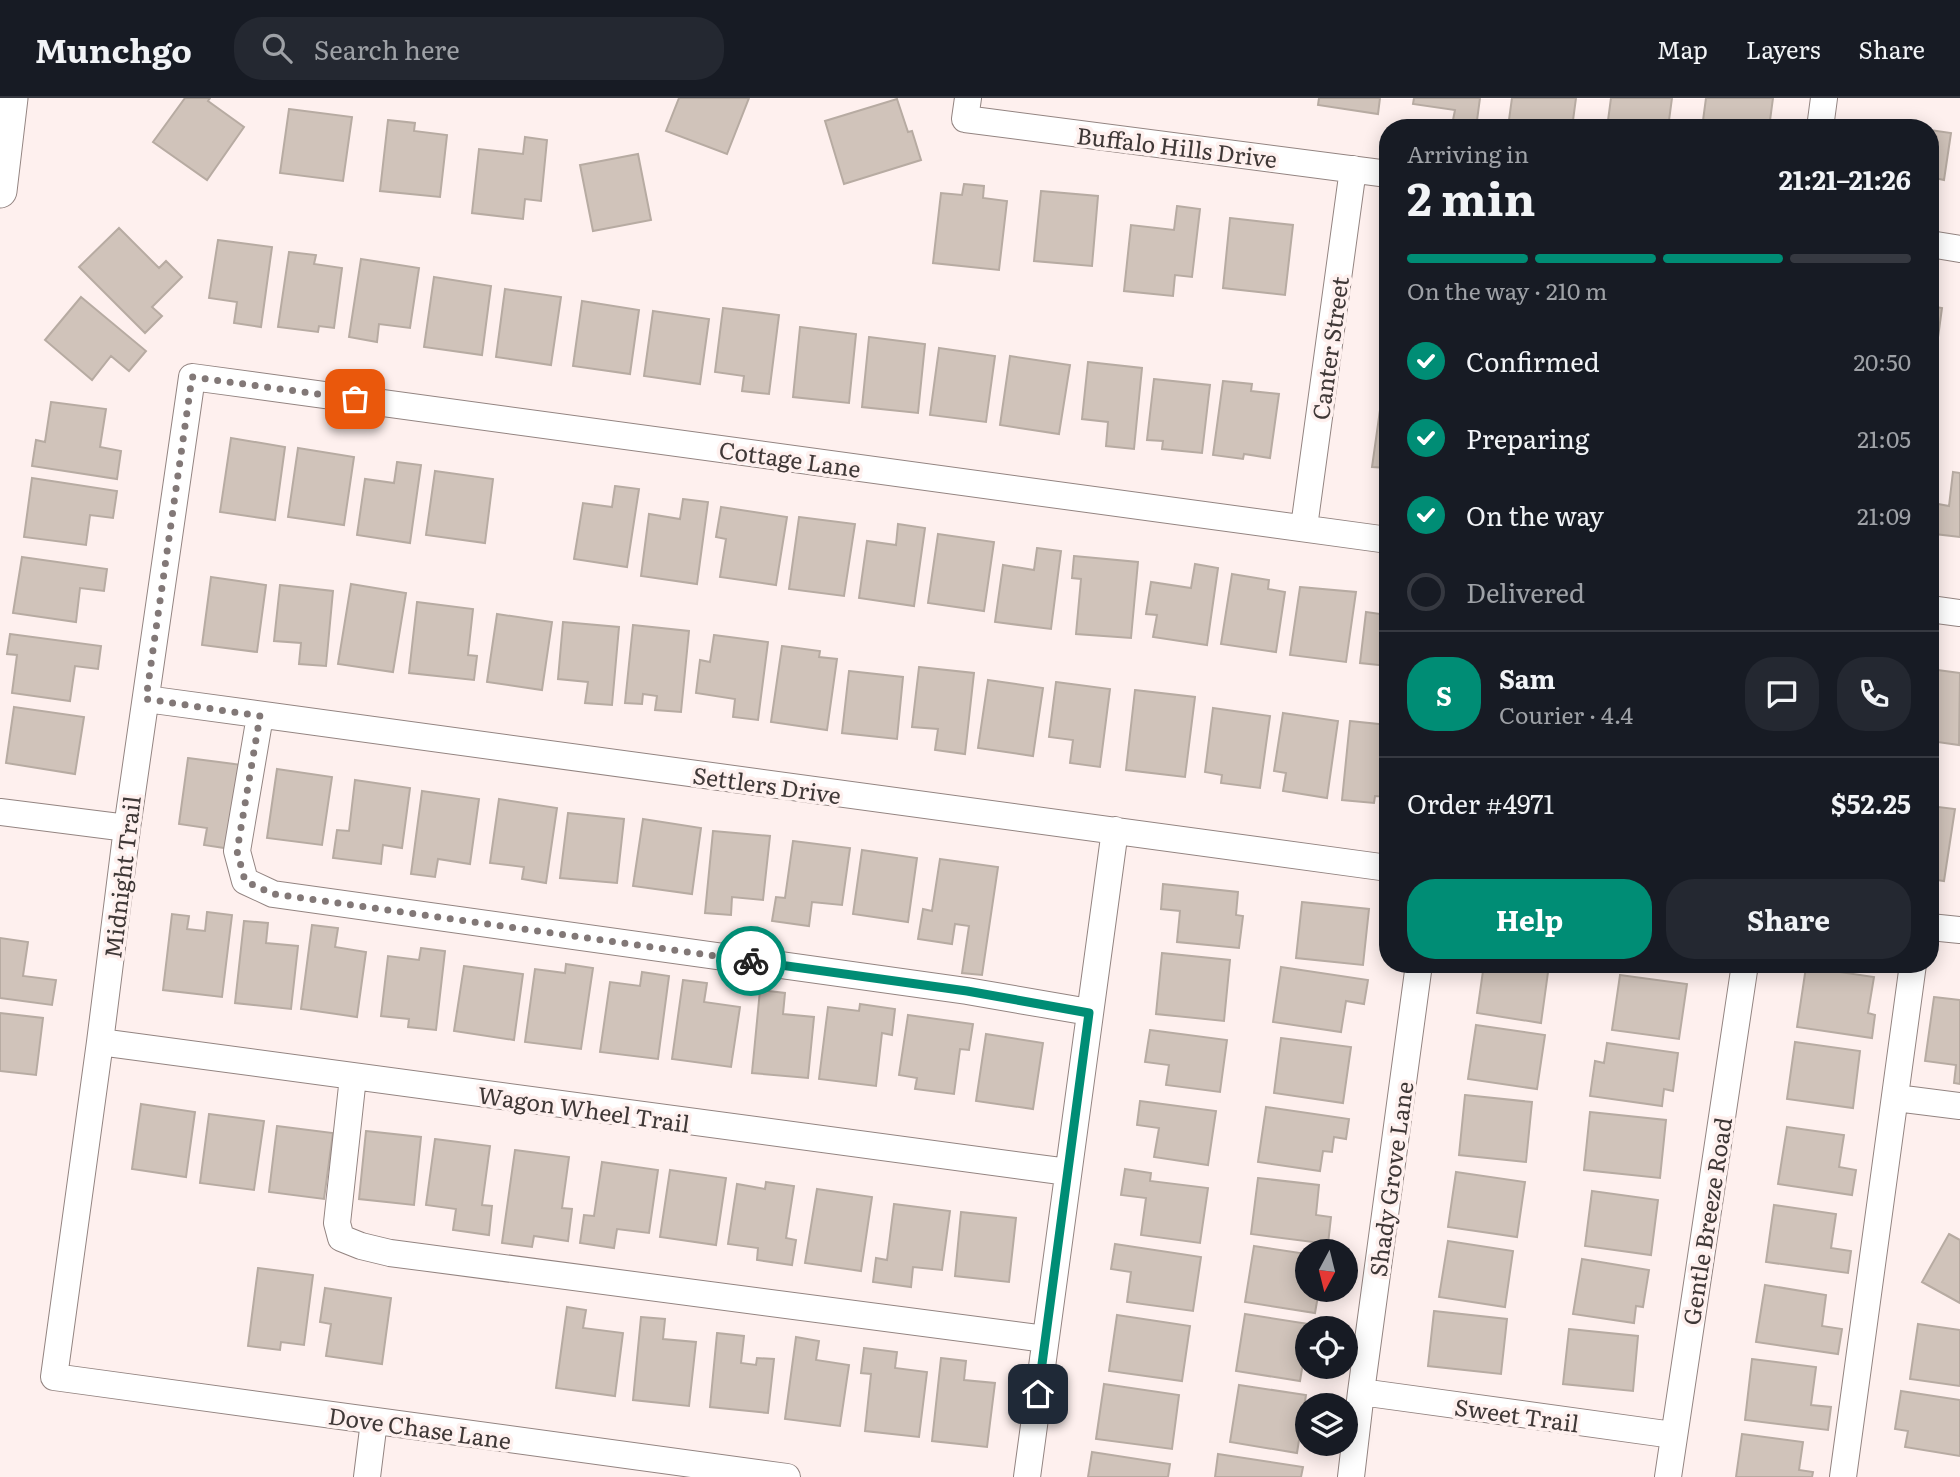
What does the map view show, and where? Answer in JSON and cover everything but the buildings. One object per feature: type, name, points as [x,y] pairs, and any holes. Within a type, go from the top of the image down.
[{"type":"main road","points":[[0,191],[11,98]]},
{"type":"street","points":[[1821,119],[1824,98]]},
{"type":"street","name":"Buffalo Hills Drive","points":[[967,108],[1379,173]]},
{"type":"street","name":"Canter Street","points":[[1304,527],[1353,169]]},
{"type":"street","points":[[1939,246],[1960,249]]},
{"type":"street","name":"Cottage Lane","points":[[192,377],[1379,539]]},
{"type":"street","name":"Midnight Trail","points":[[54,1377],[127,828],[192,377]]},
{"type":"street","points":[[1939,609],[1960,612]]},
{"type":"street","name":"Settlers Drive","points":[[146,699],[1379,866]]},
{"type":"street","points":[[260,716],[237,851],[245,881],[273,894],[967,991],[1089,1013]]},
{"type":"street","points":[[0,812],[127,828]]},
{"type":"street","points":[[1027,1477],[1115,830]]},
{"type":"street","points":[[1939,928],[1960,930]]},
{"type":"street","name":"Shady Grove Lane","points":[[1351,1477],[1418,973]]},
{"type":"street","name":"Gentle Breeze Road","points":[[1668,1477],[1744,973]]},
{"type":"street","points":[[1843,1477],[1912,973]]},
{"type":"street","name":"Wagon Wheel Trail","points":[[100,1042],[1068,1172]]},
{"type":"street","points":[[353,1077],[337,1223],[341,1238],[351,1242],[403,1254],[1045,1339]]},
{"type":"street","points":[[1896,1098],[1960,1106]]},
{"type":"street","name":"Dove Chase Lane","points":[[54,1377],[787,1477]]},
{"type":"street","name":"Sweet Trail","points":[[1361,1392],[1673,1435]]},
{"type":"street","points":[[367,1477],[374,1421]]},
{"type":"way so far","points":[[355,399],[192,377],[146,699],[260,716],[237,851],[245,881],[273,894],[751,961]]},
{"type":"route","points":[[751,961],[967,991],[1089,1013],[1038,1394]]}]
